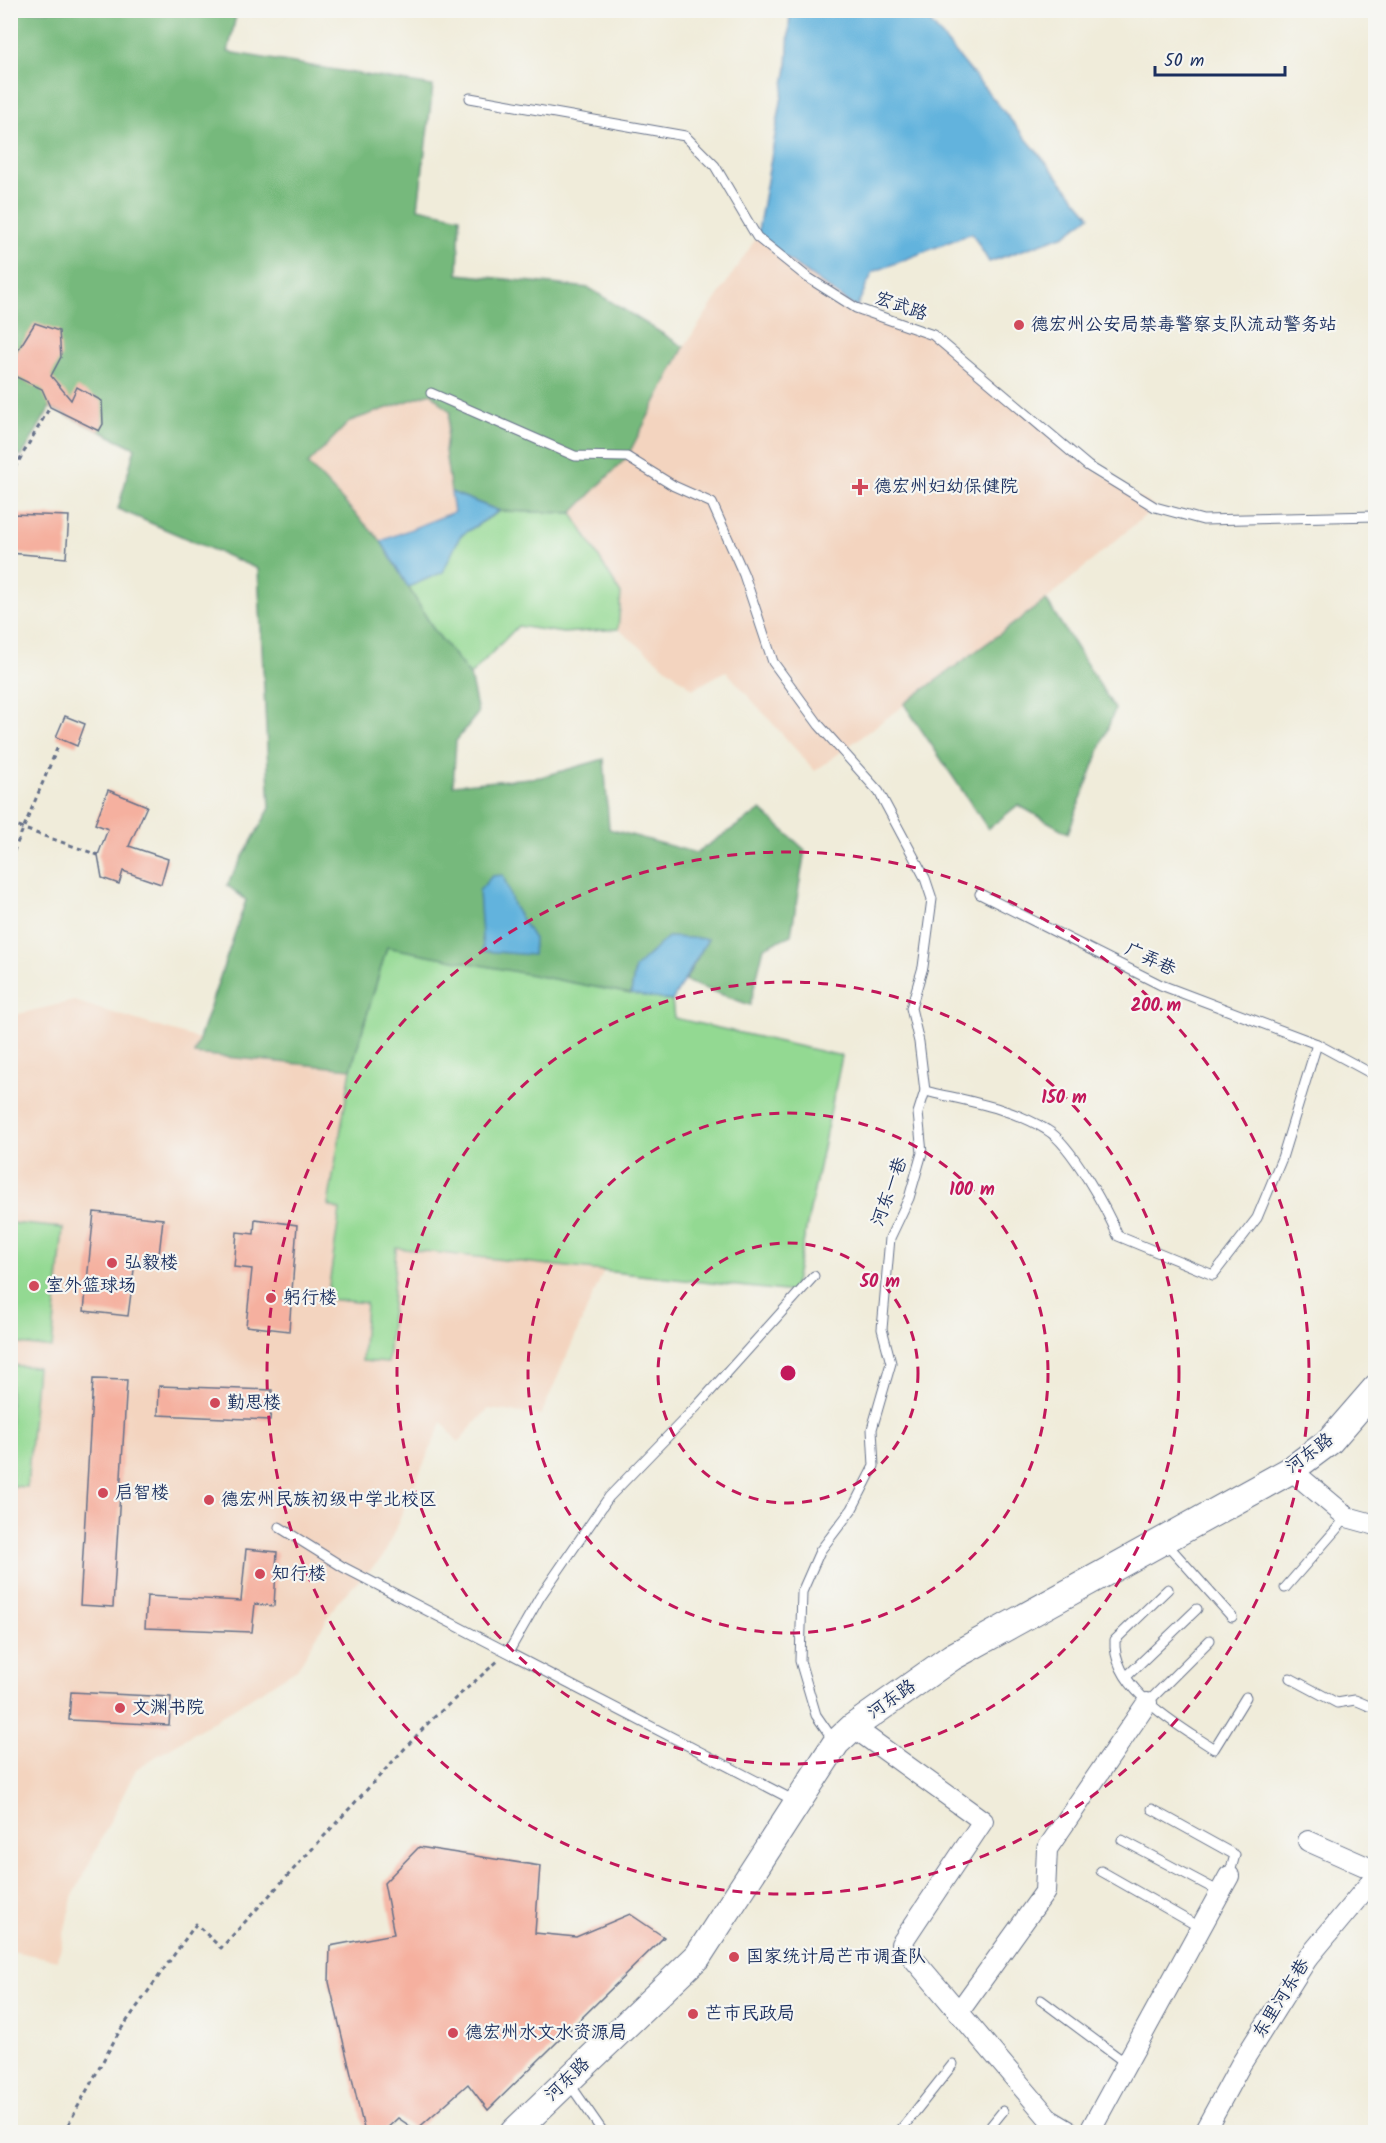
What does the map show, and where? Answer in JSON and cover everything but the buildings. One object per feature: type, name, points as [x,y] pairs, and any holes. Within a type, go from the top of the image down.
[{"type":"main road","name":"河东路","points":[[514,2133],[698,1956],[797,1802],[844,1735],[951,1657],[1292,1470],[1330,1441],[1376,1388]]},
{"type":"street","points":[[1292,1470],[1347,1517],[1376,1525]]},
{"type":"street","points":[[958,2013],[1045,1892],[1047,1849],[1147,1703]]},
{"type":"street","points":[[844,1735],[983,1821],[901,1944],[1050,2121],[1070,2133]]},
{"type":"street","points":[[1308,1841],[1376,1871]]},
{"type":"street","name":"东里河东巷","points":[[1204,2133],[1242,2064],[1307,1959],[1376,1876]]},
{"type":"street","points":[[1092,2133],[1092,2127],[1225,1884]]},
{"type":"lane","name":"宏武路","points":[[470,98],[685,136],[715,166],[757,237],[807,277],[856,308],[933,335],[1088,466],[1155,507],[1203,520],[1376,516]]},
{"type":"lane","name":"河东一巷","points":[[431,393],[575,456],[627,457],[674,486],[712,503],[744,575],[773,662],[819,725],[879,792],[925,878],[932,899],[923,967],[911,1008],[919,1042],[925,1091],[918,1113],[922,1153],[909,1198],[890,1238],[882,1329],[891,1363],[872,1429],[874,1466],[852,1509],[820,1551],[802,1592],[800,1661],[816,1714],[844,1735]]},
{"type":"lane","name":"广弄巷","points":[[980,894],[1161,985],[1317,1044],[1376,1076]]},
{"type":"lane","points":[[925,1091],[1003,1109],[1049,1131],[1077,1163],[1107,1212],[1118,1236],[1213,1275],[1257,1218],[1282,1158],[1317,1044]]},
{"type":"lane","points":[[509,1652],[540,1597],[609,1497],[699,1405],[814,1276]]},
{"type":"lane","points":[[1285,1588],[1347,1517]]},
{"type":"lane","points":[[279,1527],[343,1567],[797,1802]]},
{"type":"lane","points":[[1164,1540],[1232,1617]]},
{"type":"lane","points":[[1168,1589],[1115,1640],[1114,1657],[1127,1676],[1147,1703],[1214,1749],[1246,1697]]},
{"type":"lane","points":[[1127,1676],[1197,1609]]},
{"type":"lane","points":[[1147,1703],[1210,1640]]},
{"type":"lane","points":[[1290,1678],[1337,1703],[1355,1700],[1376,1709]]},
{"type":"lane","points":[[1122,1840],[1225,1884],[1235,1855],[1152,1809]]},
{"type":"lane","points":[[1101,1871],[1201,1928]]},
{"type":"lane","points":[[1041,2000],[1127,2064]]},
{"type":"lane","points":[[899,2133],[953,2064]]},
{"type":"lane","points":[[568,2081],[603,2133]]},
{"type":"lane","points":[[986,2133],[1003,2111]]},
{"type":"path","points":[[10,477],[50,407]]},
{"type":"path","points":[[10,860],[59,744]]},
{"type":"path","points":[[10,825],[98,855]]},
{"type":"path","points":[[64,2133],[119,2032],[196,1924],[220,1948],[431,1720],[509,1652]]},
{"type":"shaded area","name":"德宏州妇幼保健院","points":[[757,237],[856,308],[933,335],[1088,466],[1155,507],[1046,600],[815,771],[726,671],[693,689],[618,629],[621,594],[572,513],[627,457],[684,347]]},
{"type":"shaded area","points":[[431,393],[450,412],[445,451],[454,512],[381,541],[307,464],[350,421]]},
{"type":"shaded area","name":"德宏州民族初级中学北校区","points":[[387,947],[672,1001],[674,1018],[842,1056],[604,1270],[541,1415],[488,1409],[458,1442],[442,1422],[383,1557],[338,1601],[297,1669],[136,1769],[72,1898],[58,1960],[11,1951],[10,1016],[74,1001],[199,1039],[195,1054]]},
{"type":"green space","points":[[10,11],[237,11],[228,52],[433,86],[418,208],[460,217],[458,274],[589,288],[684,347],[627,457],[572,513],[500,511],[451,492],[445,451],[450,412],[431,393],[350,421],[308,464],[381,541],[434,630],[470,675],[478,713],[456,741],[453,785],[541,777],[604,759],[609,829],[696,853],[761,810],[805,850],[791,935],[764,947],[750,1005],[685,981],[708,939],[635,968],[631,994],[387,947],[351,1069],[194,1054],[246,900],[227,885],[270,808],[258,569],[118,509],[135,448],[50,407],[22,456],[11,452]]},
{"type":"green space","points":[[500,511],[572,513],[621,594],[618,629],[563,633],[518,626],[470,675],[434,630],[408,587],[443,572],[460,536]]},
{"type":"green space","points":[[1046,600],[1115,709],[1068,833],[1018,805],[988,829],[904,704]]},
{"type":"green space","points":[[387,947],[672,1001],[674,1018],[842,1056],[793,1292],[396,1248],[388,1363],[362,1361],[366,1303],[327,1299],[340,1210],[328,1205],[351,1069]]},
{"type":"green space","name":"室外篮球场","points":[[11,1223],[63,1228],[52,1348],[11,1343]]},
{"type":"green space","points":[[10,1365],[37,1367],[27,1487],[11,1486]]},
{"type":"water","points":[[790,11],[921,11],[1090,216],[1065,235],[989,262],[972,233],[873,272],[856,308],[757,237],[787,68]]},
{"type":"water","points":[[451,492],[499,511],[460,536],[443,572],[408,587],[381,541],[454,512]]},
{"type":"water","points":[[503,875],[514,907],[534,939],[533,955],[483,951],[479,891],[492,876]]},
{"type":"water","points":[[668,937],[708,939],[672,1001],[631,994],[635,968]]},
{"type":"place","name":"德宏州公安局禁毒警察支队流动警务站","points":[[1019,325]]},
{"type":"place","name":"德宏州妇幼保健院","points":[[860,487]]},
{"type":"place","name":"弘毅楼","points":[[112,1263]]},
{"type":"place","name":"室外篮球场","points":[[34,1286]]},
{"type":"place","name":"躬行楼","points":[[271,1298]]},
{"type":"place","name":"勤思楼","points":[[215,1403]]},
{"type":"place","name":"启智楼","points":[[103,1493]]},
{"type":"place","name":"德宏州民族初级中学北校区","points":[[209,1500]]},
{"type":"place","name":"知行楼","points":[[260,1574]]},
{"type":"place","name":"文渊书院","points":[[120,1708]]},
{"type":"place","name":"国家统计局芒市调查队","points":[[734,1957]]},
{"type":"place","name":"芒市民政局","points":[[693,2014]]},
{"type":"place","name":"德宏州水文水资源局","points":[[453,2033]]}]
